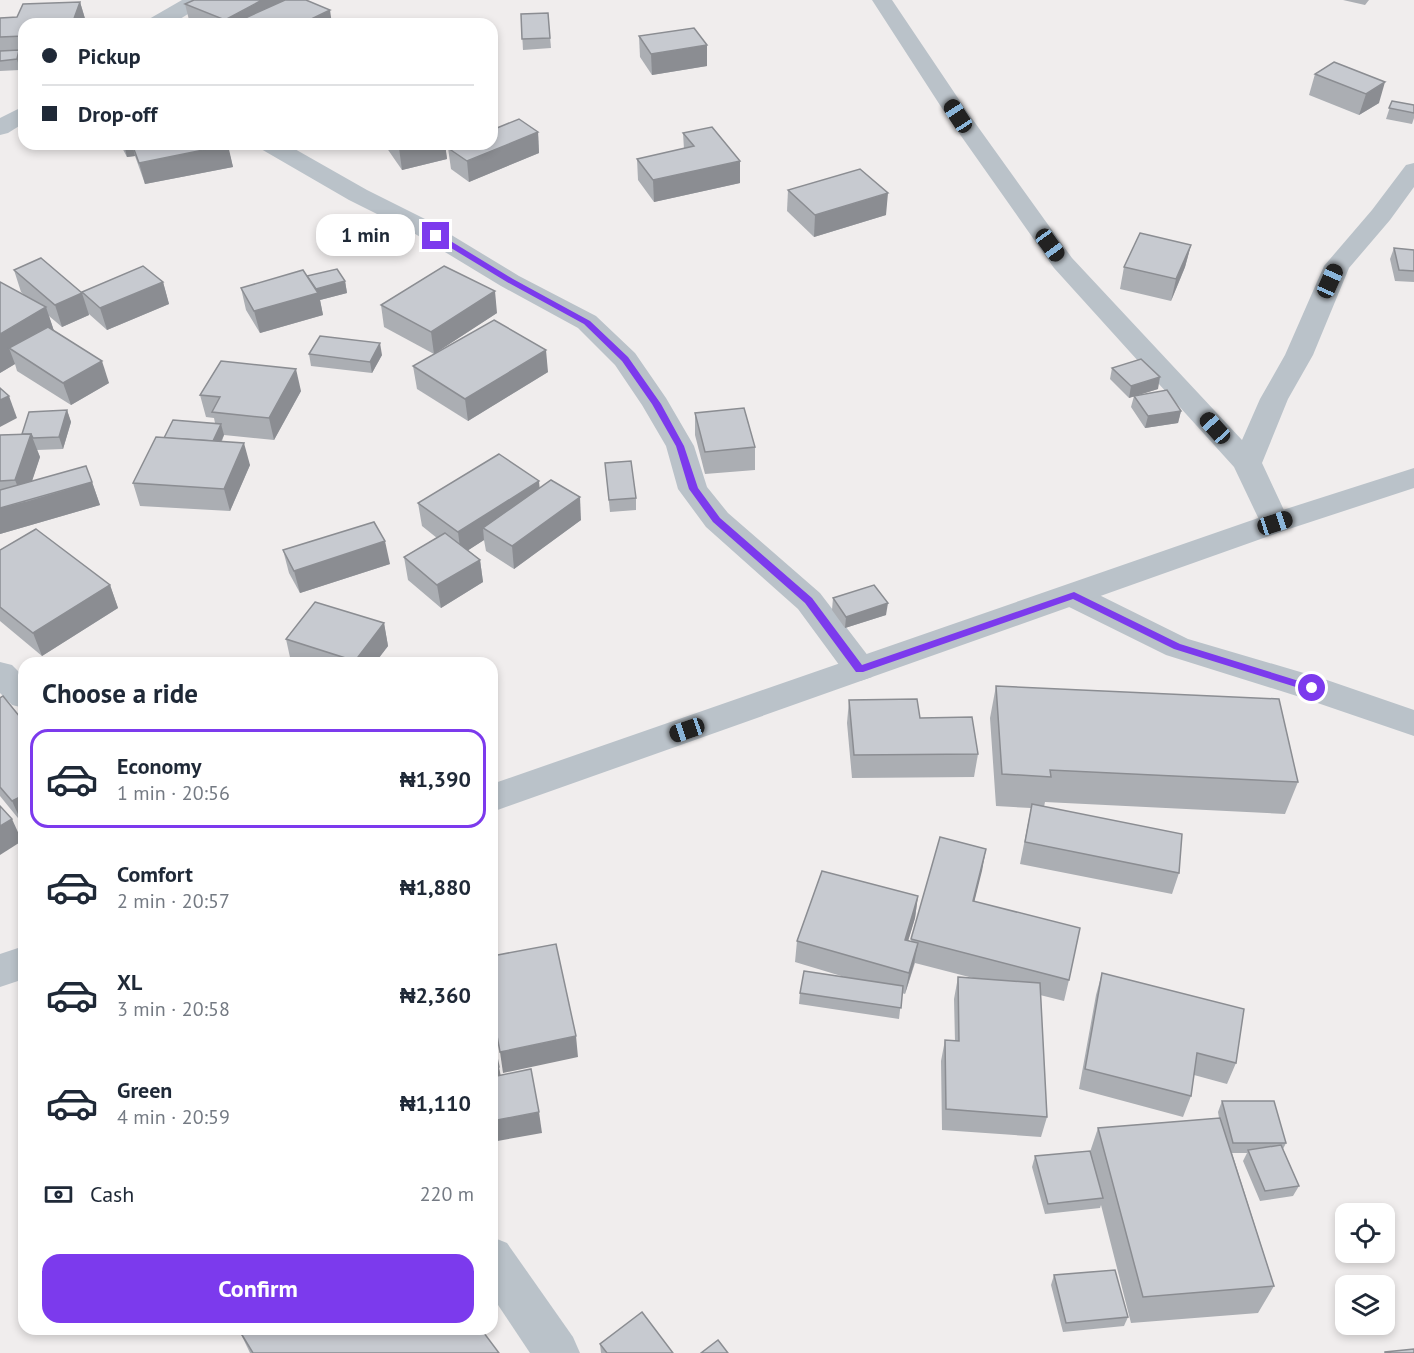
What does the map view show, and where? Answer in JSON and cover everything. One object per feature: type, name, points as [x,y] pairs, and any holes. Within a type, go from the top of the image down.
[{"type":"street","points":[[167,18],[197,0]]},
{"type":"street","points":[[882,0],[958,116],[1063,263],[1247,463],[1275,523]]},
{"type":"street","points":[[0,128],[18,117]]},
{"type":"street","points":[[279,150],[358,195],[416,224],[510,281],[587,322],[625,359],[656,404],[680,446],[693,489],[717,520],[808,601],[860,669]]},
{"type":"street","points":[[1247,463],[1274,399],[1299,355],[1337,266],[1381,215],[1414,170]]},
{"type":"street","points":[[498,796],[1074,596],[1275,523],[1414,478]]},
{"type":"street","points":[[1074,596],[1177,647],[1312,688],[1414,723]]},
{"type":"street","points":[[0,674],[18,690]]},
{"type":"street","points":[[0,971],[18,964]]},
{"type":"street","points":[[498,1267],[556,1353]]},
{"type":"building","points":[[194,0],[262,0],[229,18],[220,18],[185,4]]},
{"type":"building","points":[[285,0],[306,0],[330,10],[313,18],[245,18]]},
{"type":"building","points":[[80,2],[74,18],[18,18],[18,36],[0,37],[0,18],[17,17],[23,4]]},
{"type":"building","points":[[548,13],[550,38],[522,39],[521,14]]},
{"type":"building","points":[[694,28],[707,45],[651,54],[639,36]]},
{"type":"building","points":[[18,50],[17,59],[0,61],[0,51]]},
{"type":"building","points":[[1334,62],[1385,82],[1366,94],[1315,74]]},
{"type":"building","points":[[1392,101],[1414,105],[1414,113],[1389,108]]},
{"type":"building","points":[[519,119],[538,132],[498,148],[498,128]]},
{"type":"building","points":[[712,127],[740,161],[653,180],[637,159],[694,146],[683,133]]},
{"type":"building","points":[[134,150],[203,150],[139,163]]},
{"type":"building","points":[[451,150],[494,150],[467,161]]},
{"type":"building","points":[[860,169],[888,193],[815,215],[788,190]]},
{"type":"building","points":[[1140,233],[1191,245],[1176,279],[1124,267]]},
{"type":"building","points":[[1394,248],[1414,250],[1414,271],[1399,270]]},
{"type":"building","points":[[41,258],[82,293],[55,305],[14,270]]},
{"type":"building","points":[[143,266],[163,282],[100,308],[82,292]]},
{"type":"building","points":[[444,266],[495,291],[431,332],[381,305]]},
{"type":"building","points":[[337,269],[345,281],[316,289],[307,276]]},
{"type":"building","points":[[303,270],[318,293],[254,311],[241,288]]},
{"type":"building","points":[[0,282],[46,307],[0,334]]},
{"type":"building","points":[[494,320],[546,350],[465,399],[413,366]]},
{"type":"building","points":[[48,327],[102,361],[63,383],[9,348]]},
{"type":"building","points":[[320,336],[380,343],[370,362],[309,354]]},
{"type":"building","points":[[1141,359],[1160,377],[1131,386],[1112,368]]},
{"type":"building","points":[[221,361],[296,369],[269,418],[212,412],[220,397],[200,395]]},
{"type":"building","points":[[0,388],[9,396],[0,400]]},
{"type":"building","points":[[1167,390],[1181,411],[1148,416],[1134,396]]},
{"type":"building","points":[[744,408],[755,447],[705,452],[695,413]]},
{"type":"building","points":[[67,410],[59,437],[33,438],[31,434],[22,434],[29,412]]},
{"type":"building","points":[[173,420],[221,424],[213,441],[164,438]]},
{"type":"building","points":[[31,434],[15,480],[0,481],[0,435]]},
{"type":"building","points":[[156,437],[244,443],[224,489],[133,483]]},
{"type":"building","points":[[499,454],[539,481],[458,532],[418,503]]},
{"type":"building","points":[[631,461],[636,498],[609,500],[605,463]]},
{"type":"building","points":[[86,466],[92,482],[0,508],[0,490]]},
{"type":"building","points":[[551,480],[580,497],[512,546],[483,528]]},
{"type":"building","points":[[374,522],[385,541],[294,571],[283,550]]},
{"type":"building","points":[[36,529],[110,585],[33,633],[0,607],[0,550]]},
{"type":"building","points":[[445,533],[480,560],[437,585],[404,557]]},
{"type":"building","points":[[874,585],[888,603],[846,617],[833,598]]},
{"type":"building","points":[[315,602],[384,623],[358,657],[342,657],[286,639]]},
{"type":"building","points":[[996,686],[1279,699],[1298,782],[1050,770],[1051,777],[1002,774]]},
{"type":"building","points":[[3,696],[18,715],[18,798],[12,801],[0,787],[0,698]]},
{"type":"building","points":[[917,699],[920,718],[972,717],[978,754],[854,755],[849,700]]},
{"type":"building","points":[[1032,804],[1182,834],[1179,873],[1025,842]]},
{"type":"building","points":[[0,806],[12,819],[0,826]]},
{"type":"building","points":[[940,837],[986,849],[973,901],[1080,928],[1069,980],[911,939]]},
{"type":"building","points":[[822,871],[918,896],[905,940],[918,943],[909,973],[797,941]]},
{"type":"building","points":[[556,944],[576,1036],[500,1052],[498,955]]},
{"type":"building","points":[[804,971],[903,986],[901,1008],[800,993]]},
{"type":"building","points":[[1102,973],[1244,1009],[1236,1063],[1197,1053],[1191,1096],[1085,1069]]},
{"type":"building","points":[[958,977],[1040,983],[1047,1117],[946,1109],[945,1040],[959,1041]]},
{"type":"building","points":[[531,1069],[539,1112],[498,1120],[498,1076]]},
{"type":"building","points":[[1222,1101],[1274,1101],[1286,1143],[1233,1143]]},
{"type":"building","points":[[1220,1118],[1274,1286],[1143,1297],[1098,1128]]},
{"type":"building","points":[[1281,1145],[1299,1186],[1265,1191],[1248,1150]]},
{"type":"building","points":[[1090,1151],[1103,1198],[1048,1204],[1035,1156]]},
{"type":"building","points":[[1115,1270],[1128,1317],[1066,1323],[1054,1275]]},
{"type":"building","points":[[642,1312],[673,1353],[607,1353],[600,1344]]},
{"type":"building","points":[[242,1335],[486,1335],[499,1353],[253,1353]]},
{"type":"building","points":[[718,1340],[728,1353],[701,1353]]},
{"type":"building","points":[[1414,1349],[1414,1353],[1385,1353],[1385,1352]]},
{"type":"route","points":[[436,236],[510,281],[587,322],[625,359],[656,404],[680,446],[693,489],[717,520],[808,601],[860,669],[1074,596],[1177,647],[1312,688]]}]
